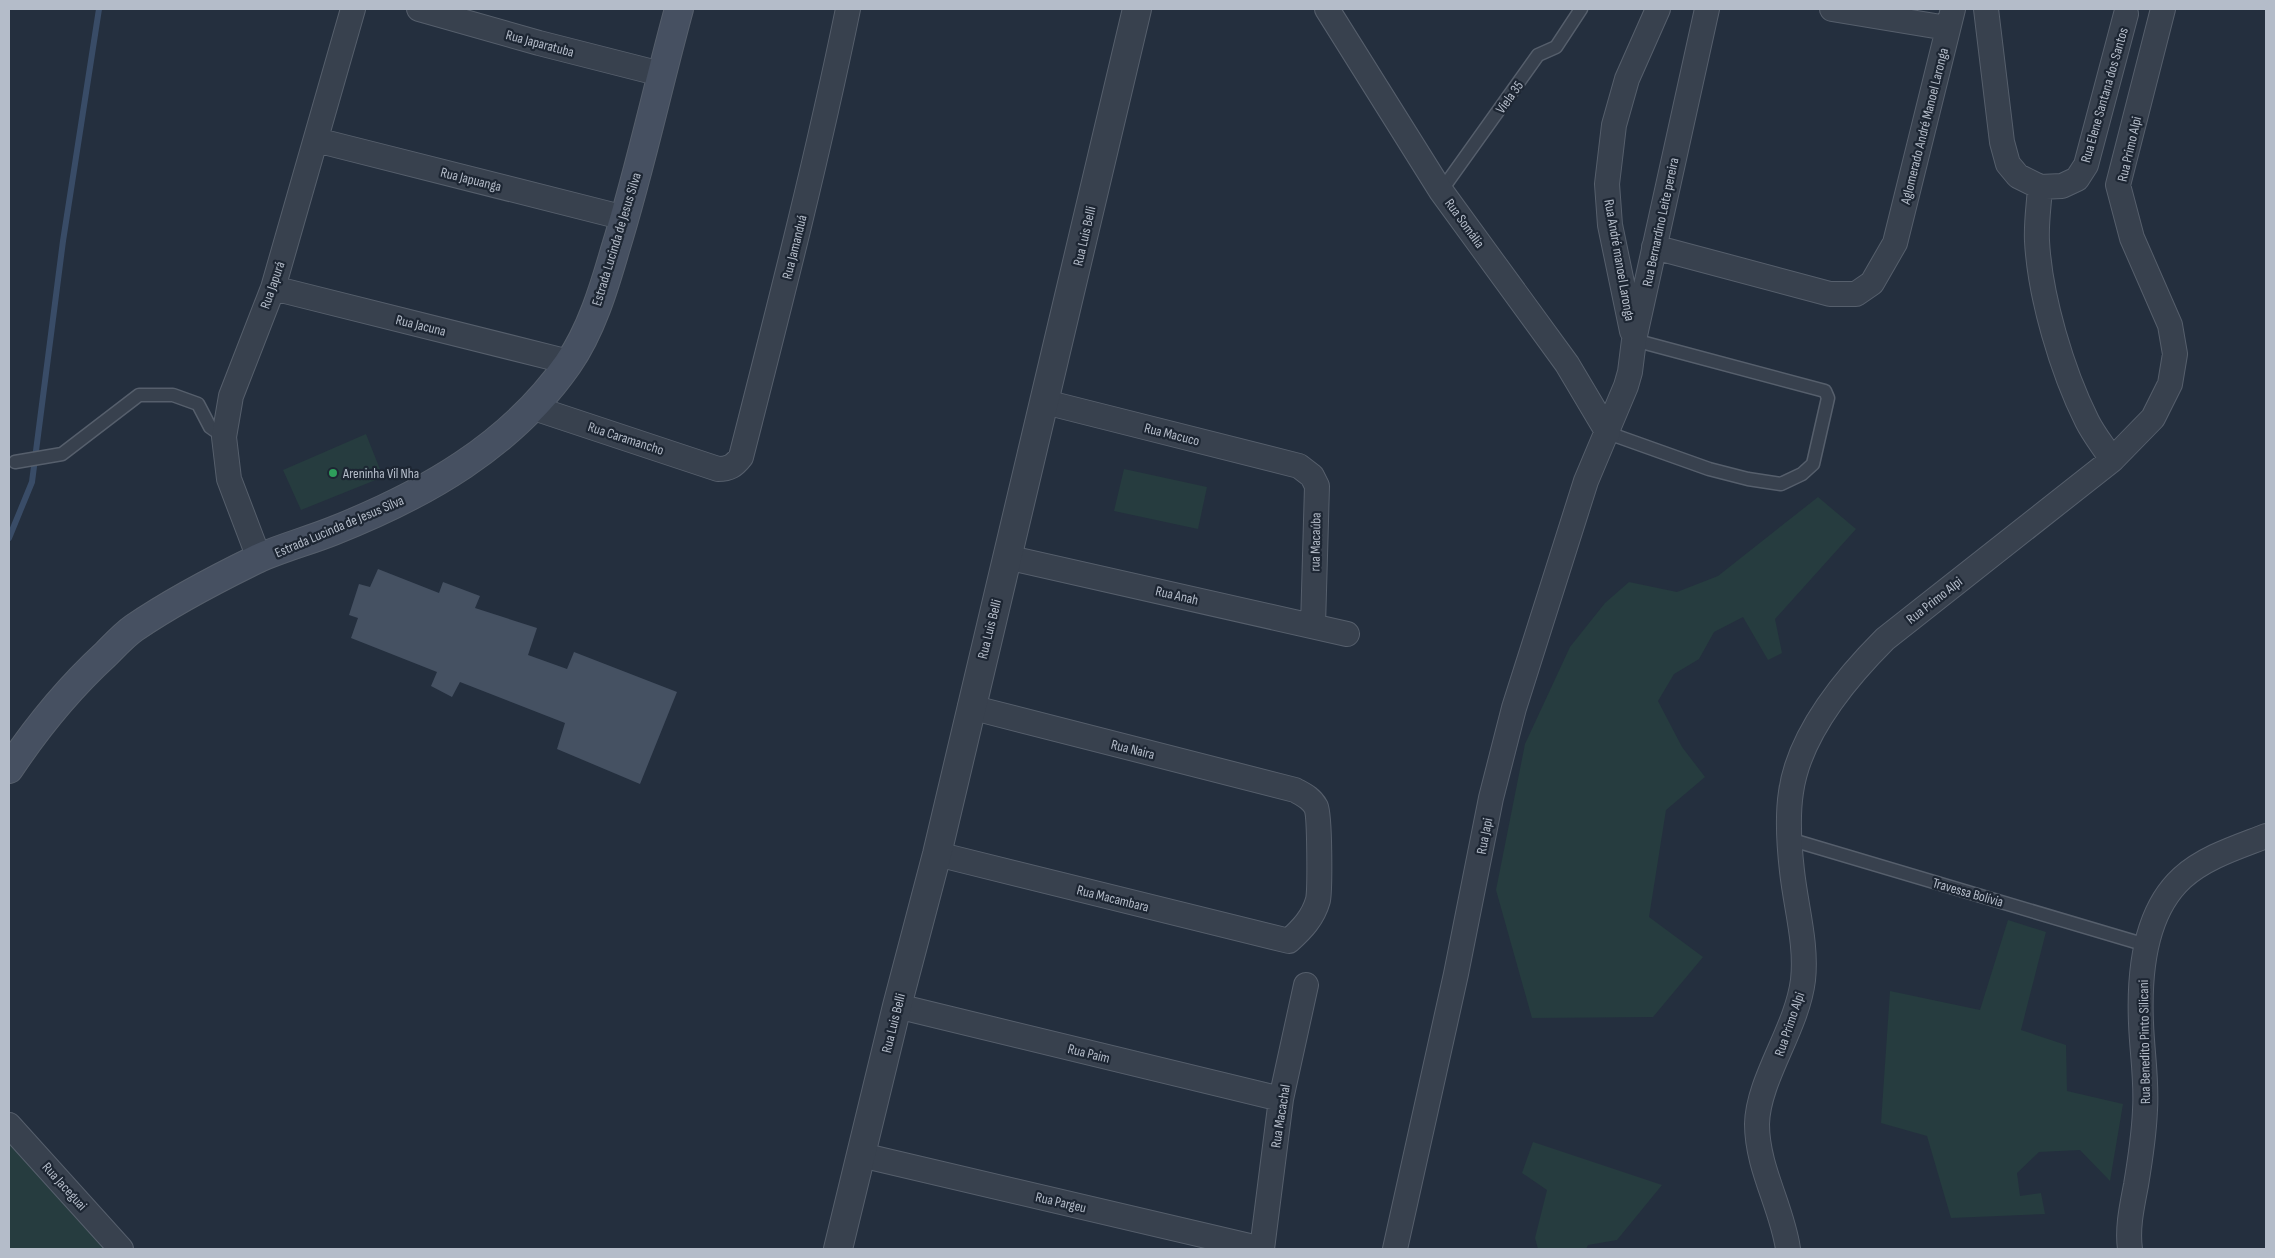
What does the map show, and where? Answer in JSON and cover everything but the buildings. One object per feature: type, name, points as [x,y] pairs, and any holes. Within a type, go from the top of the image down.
[{"type":"main road","name":"Estrada Lucinda de Jesus Silva","points":[[9,769],[27,741],[80,678],[133,629],[187,596],[259,558],[334,530],[395,504],[460,469],[494,444],[534,408],[569,362],[595,311],[625,218],[678,9]]},
{"type":"street","name":"Rua Japurá","points":[[259,558],[229,479],[224,437],[231,396],[273,288],[353,9]]},
{"type":"street","name":"Rua Japaratuba","points":[[419,9],[539,43],[661,74]]},
{"type":"street","name":"Rua Jamanduá","points":[[718,469],[728,469],[735,465],[740,457],[822,133],[848,9]]},
{"type":"street","name":"Rua Luis Belli","points":[[838,1249],[896,1006],[937,854],[970,707],[1045,402],[1137,9]]},
{"type":"street","name":"Rua Somália","points":[[1327,9],[1441,191],[1567,364],[1608,433]]},
{"type":"street","name":"Rua André manoel Laronga","points":[[1634,340],[1610,225],[1607,184],[1614,125],[1627,79],[1658,9]]},
{"type":"street","name":"Rua Bernardino Leite pereira","points":[[1608,433],[1630,372],[1634,340],[1707,9]]},
{"type":"street","points":[[1832,9],[1950,18]]},
{"type":"street","points":[[1986,9],[2002,142],[2008,164],[2018,176],[2040,187],[2037,238],[2040,276],[2050,318],[2084,415],[2112,460]]},
{"type":"street","name":"Rua Primo Alpi","points":[[1788,1249],[1760,1151],[1757,1124],[1761,1099],[1796,1011],[1803,981],[1804,952],[1789,840],[1791,790],[1802,756],[1814,729],[1855,669],[1885,639],[2112,460],[2152,418],[2170,384],[2175,354],[2170,325],[2132,238],[2118,184],[2163,9]]},
{"type":"street","name":"Rua Elene Santana dos Santos","points":[[2040,187],[2062,186],[2077,179],[2086,165],[2126,14]]},
{"type":"street","name":"Aglomerado André Manoel Laronga","points":[[1654,247],[1830,294],[1856,294],[1872,283],[1895,243],[1950,18]]},
{"type":"street","name":"Rua Japuanga","points":[[316,140],[625,218]]},
{"type":"street","name":"Rua Jacuna","points":[[273,288],[569,362]]},
{"type":"street","name":"Rua Macuco","points":[[1045,402],[1299,466]]},
{"type":"street","name":"Rua Caramancho","points":[[534,408],[718,469]]},
{"type":"street","name":"Rua Japi","points":[[1395,1249],[1456,974],[1491,798],[1514,708],[1586,481],[1608,433]]},
{"type":"street","name":"rua Macaúba","points":[[1299,466],[1312,476],[1316,486],[1313,626]]},
{"type":"street","name":"Rua Anah","points":[[1006,557],[1347,634]]},
{"type":"street","name":"Rua Naira","points":[[970,707],[1295,790],[1310,798],[1316,808],[1318,899],[1309,922],[1290,941]]},
{"type":"street","name":"Rua Benedito Pinto Silicani","points":[[2130,1249],[2131,1215],[2146,1105],[2141,1023],[2142,978],[2146,945],[2166,898],[2181,878],[2201,864],[2266,836]]},
{"type":"street","name":"Rua Macambara","points":[[937,854],[1290,941]]},
{"type":"street","name":"Rua Macachal","points":[[1262,1249],[1281,1099],[1306,985]]},
{"type":"street","name":"Rua Paim","points":[[896,1006],[1281,1099]]},
{"type":"street","name":"Rua Jaceguai","points":[[9,1124],[121,1249]]},
{"type":"street","name":"Rua Pargeu","points":[[861,1155],[1262,1249]]},
{"type":"lane","name":"Viela 35","points":[[1441,191],[1538,55],[1556,48],[1581,9]]},
{"type":"lane","points":[[1608,433],[1709,469],[1748,479],[1781,484],[1802,474],[1813,464],[1828,398],[1825,391],[1634,340]]},
{"type":"lane","points":[[16,462],[62,454],[139,395],[173,395],[198,404],[210,426],[224,437]]},
{"type":"lane","name":"Travessa Bolívia","points":[[1789,840],[2146,945]]},
{"type":"green space","name":"Areninha Vil Nha","points":[[366,434],[383,477],[301,510],[283,470]]},
{"type":"green space","points":[[1124,469],[1207,487],[1198,529],[1114,511]]},
{"type":"green space","points":[[1818,497],[1856,529],[1775,619],[1782,653],[1768,660],[1743,617],[1714,632],[1699,659],[1674,674],[1658,701],[1682,747],[1705,777],[1666,810],[1649,917],[1703,957],[1653,1017],[1532,1018],[1496,890],[1525,744],[1570,647],[1605,603],[1629,582],[1677,592],[1718,576]]},
{"type":"green space","points":[[2008,920],[2046,932],[2021,1030],[2066,1045],[2067,1091],[2123,1104],[2110,1181],[2080,1150],[2039,1152],[2017,1173],[2020,1196],[2041,1193],[2045,1214],[1951,1218],[1927,1136],[1881,1123],[1890,991],[1980,1010]]},
{"type":"green space","points":[[9,1135],[112,1249],[9,1249]]},
{"type":"green space","points":[[1533,1142],[1662,1185],[1617,1240],[1588,1245],[1586,1249],[1538,1249],[1535,1238],[1547,1190],[1522,1173]]},
{"type":"waterway","points":[[9,538],[32,482],[63,241],[99,9]]},
{"type":"place","name":"Areninha Vil Nha","points":[[333,473]]}]
